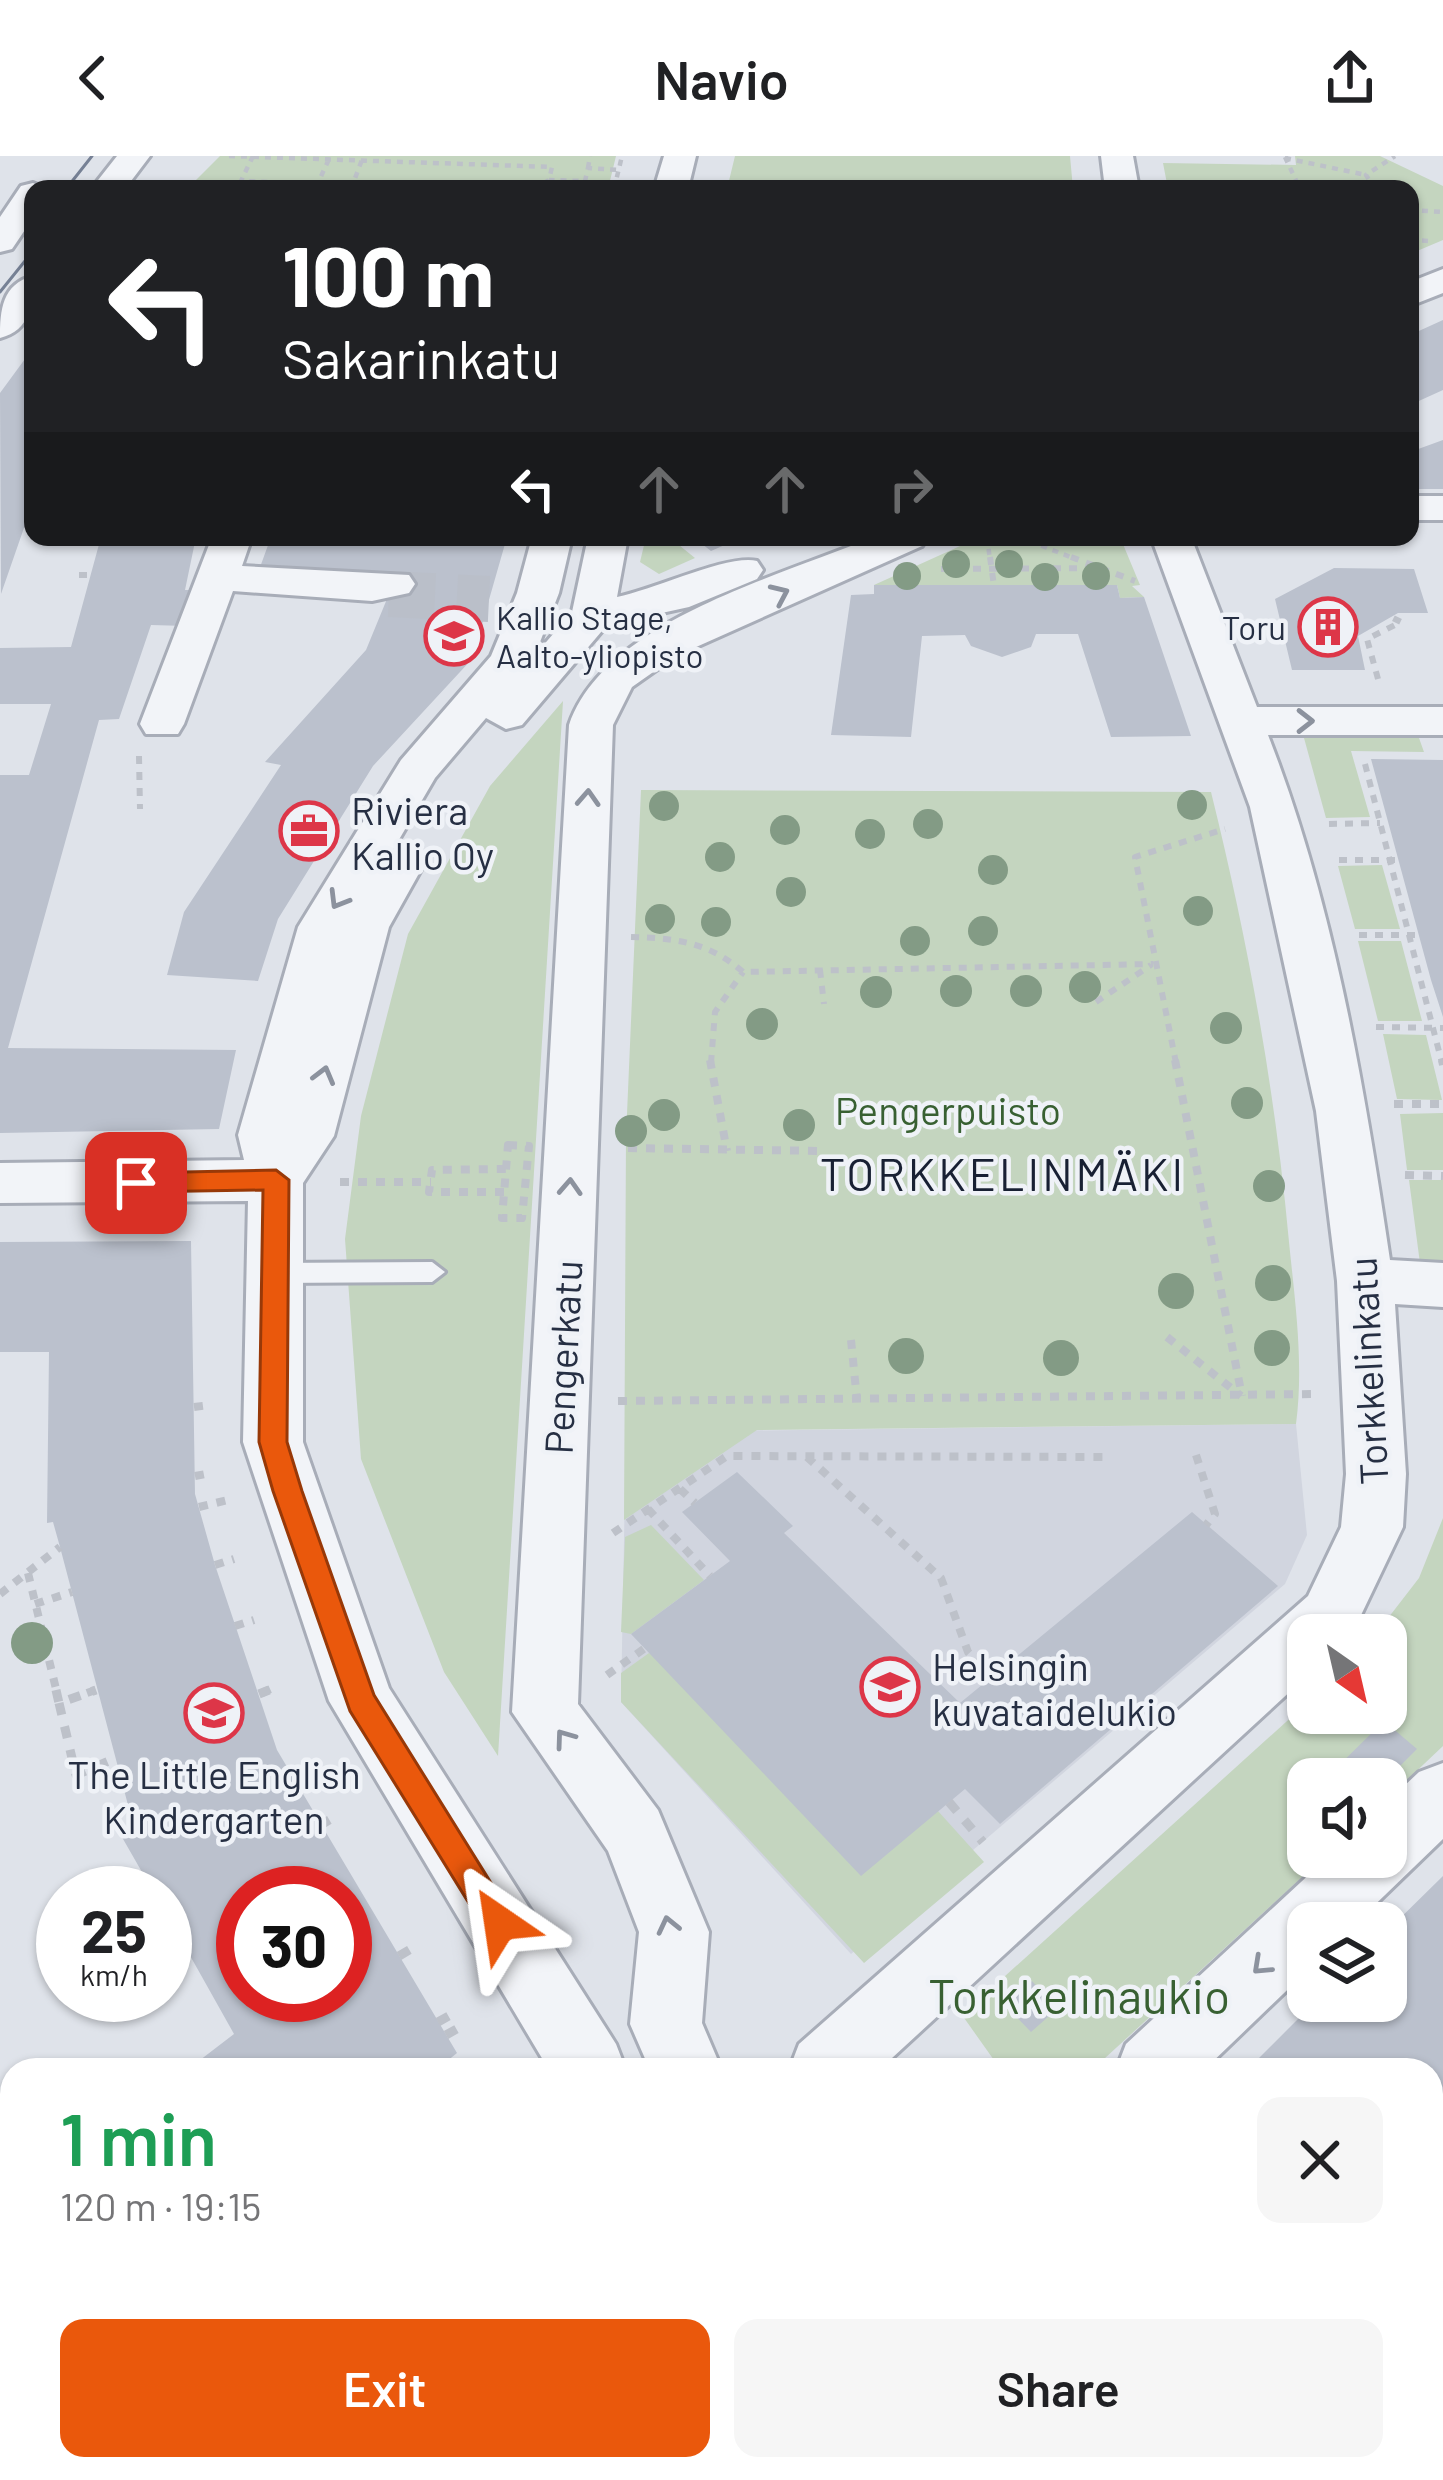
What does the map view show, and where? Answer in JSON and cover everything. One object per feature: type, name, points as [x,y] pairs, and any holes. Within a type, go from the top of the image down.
[{"type":"street","points":[[115,180],[134,156]]},
{"type":"street","points":[[0,242],[24,207]]},
{"type":"street","points":[[0,327],[24,298]]},
{"type":"street","points":[[546,546],[506,594],[511,660],[418,770],[322,927],[266,1135],[276,1180],[273,1442],[361,1701],[586,2058]]},
{"type":"street","points":[[276,1180],[307,1136],[365,927],[448,782],[593,615],[606,546]]},
{"type":"street","points":[[593,615],[674,598],[802,546]]},
{"type":"street","name":"Pengerkatu","points":[[676,2047],[674,1932],[634,1832],[544,1712],[591,724],[600,696],[629,667],[673,642],[888,546]]},
{"type":"street","name":"Torkkelinkatu","points":[[838,2058],[1330,1615],[1372,1527],[1376,1474],[1365,1281],[1342,1111],[1274,807],[1174,546]]},
{"type":"street","points":[[162,724],[225,557],[385,589]]},
{"type":"street","points":[[1240,721],[1443,722]]},
{"type":"street","points":[[0,1183],[276,1180]]},
{"type":"street","points":[[1365,1281],[1443,1286]]},
{"type":"street","points":[[1407,1828],[1443,1794]]},
{"type":"street","points":[[1165,2058],[1355,1878]]},
{"type":"street","points":[[637,2058],[676,2047]]},
{"type":"lane","points":[[274,1273],[432,1272]]},
{"type":"path","points":[[230,156],[551,167]]},
{"type":"path","points":[[549,180],[554,156]]},
{"type":"path","points":[[585,180],[590,156]]},
{"type":"path","points":[[616,180],[622,156]]},
{"type":"path","points":[[1366,175],[1395,156]]},
{"type":"path","points":[[1285,157],[1366,175],[1369,180]]},
{"type":"path","points":[[588,168],[619,170]]},
{"type":"path","points":[[988,546],[994,586]]},
{"type":"path","points":[[1042,546],[1147,586]]},
{"type":"path","points":[[938,569],[1101,568]]},
{"type":"path","points":[[79,575],[91,575]]},
{"type":"path","points":[[1356,638],[1367,639],[1401,622],[1391,617]]},
{"type":"path","points":[[1367,639],[1382,692]]},
{"type":"path","points":[[1365,762],[1438,1028],[1443,1065]]},
{"type":"path","points":[[140,809],[142,769]]},
{"type":"path","points":[[1316,824],[1381,823]]},
{"type":"path","points":[[1232,826],[1135,857],[1242,1396]]},
{"type":"path","points":[[1326,860],[1394,860]]},
{"type":"path","points":[[1346,934],[1414,936]]},
{"type":"path","points":[[629,936],[693,939],[720,949],[743,972]]},
{"type":"path","points":[[727,1150],[707,1032],[718,994],[743,972],[1153,964]]},
{"type":"path","points":[[1096,1002],[1153,964]]},
{"type":"path","points":[[820,970],[824,1004]]},
{"type":"path","points":[[1368,1027],[1438,1028]]},
{"type":"path","points":[[1386,1104],[1443,1104]]},
{"type":"path","points":[[614,1148],[825,1151]]},
{"type":"path","points":[[502,1211],[508,1151]]},
{"type":"path","points":[[504,1192],[429,1192],[432,1170],[506,1169]]},
{"type":"path","points":[[1397,1175],[1443,1176]]},
{"type":"path","points":[[352,1182],[431,1182]]},
{"type":"path","points":[[1167,1337],[1242,1396]]},
{"type":"path","points":[[851,1340],[857,1400]]},
{"type":"path","points":[[605,1401],[1316,1394]]},
{"type":"path","points":[[194,1407],[210,1405]]},
{"type":"path","points":[[1196,1455],[1215,1514],[1206,1525]]},
{"type":"path","points":[[626,1524],[727,1456],[1104,1457]]},
{"type":"path","points":[[806,1456],[941,1578],[968,1652],[991,1678]]},
{"type":"path","points":[[195,1476],[212,1473]]},
{"type":"path","points":[[680,1489],[694,1503]]},
{"type":"path","points":[[648,1509],[710,1576]]},
{"type":"path","points":[[0,1594],[60,1547]]},
{"type":"path","points":[[215,1565],[234,1559]]},
{"type":"path","points":[[28,1573],[76,1775],[116,1758]]},
{"type":"path","points":[[35,1604],[72,1592]]},
{"type":"path","points":[[235,1625],[254,1620]]},
{"type":"path","points":[[600,1679],[645,1648]]},
{"type":"path","points":[[259,1694],[275,1687]]},
{"type":"path","points":[[59,1703],[98,1689]]},
{"type":"path","points":[[949,1802],[975,1832]]},
{"type":"path","points":[[319,1826],[336,1816]]},
{"type":"path","points":[[399,1956],[416,1946]]},
{"type":"path","points":[[438,2022],[456,2012]]},
{"type":"path","points":[[446,2035],[464,2025]]},
{"type":"shaded area","name":"Helsingin kuvataidelukio","points":[[1296,1424],[1307,1535],[1285,1584],[851,1954],[621,1702],[626,1432]]},
{"type":"green space","points":[[220,156],[616,156],[610,180],[196,180]]},
{"type":"green space","points":[[735,156],[1070,156],[1072,180],[729,180]]},
{"type":"green space","points":[[1295,156],[1380,156],[1443,186],[1443,240],[1419,250],[1419,180],[1166,180],[1163,163],[1296,165]]},
{"type":"green space","points":[[644,546],[680,546],[695,558],[659,574],[640,562]]},
{"type":"green space","points":[[960,546],[1124,546],[1140,585],[1132,586],[1144,597],[1120,598],[1117,585],[874,585]]},
{"type":"green space","points":[[563,701],[498,1756],[444,1672],[361,1459],[345,1239],[361,1116],[408,934],[490,786]]},
{"type":"green space","points":[[1304,738],[1419,738],[1424,752],[1351,751],[1370,817],[1326,818]]},
{"type":"green space","name":"Pengerpuisto","points":[[641,790],[1211,792],[1248,960],[1276,1128],[1298,1333],[1296,1424],[757,1430],[624,1520],[626,1137]]},
{"type":"green space","points":[[1382,865],[1400,929],[1355,929],[1338,866]]},
{"type":"green space","points":[[1358,941],[1401,941],[1422,1021],[1378,1021]]},
{"type":"green space","points":[[1383,1034],[1426,1035],[1442,1100],[1397,1099]]},
{"type":"green space","points":[[1443,1113],[1443,1170],[1407,1170],[1400,1114]]},
{"type":"green space","points":[[1409,1180],[1443,1180],[1443,1271],[1421,1271]]},
{"type":"green space","name":"Torkkelinaukio","points":[[1443,1518],[1443,1746],[1407,1780],[1407,1758],[1287,1758],[1287,1878],[1301,1878],[1105,2058],[992,2058],[962,2015],[1287,1721],[1287,1734],[1407,1734],[1407,1614],[1391,1614],[1419,1578]]},
{"type":"green space","points":[[651,1525],[704,1580],[631,1634],[621,1632],[625,1537]]},
{"type":"green space","points":[[649,1653],[938,1811],[984,1862],[864,1963],[621,1702],[621,1673]]},
{"type":"building","points":[[1443,320],[1443,390],[1419,401],[1419,331]]},
{"type":"building","points":[[24,360],[24,528],[1,594],[0,393]]},
{"type":"building","points":[[1443,440],[1443,489],[1419,489],[1419,449]]},
{"type":"building","points":[[99,546],[194,546],[185,590],[198,590],[186,626],[151,625],[119,719],[99,720],[8,1048],[236,1050],[219,1129],[0,1133],[0,775],[29,775],[51,704],[0,704],[0,648],[71,647]]},
{"type":"building","points":[[268,546],[504,546],[472,659],[373,766],[278,919],[258,981],[167,975],[184,912],[281,765],[265,762],[366,650],[396,577],[259,570]]},
{"type":"building","name":"Toru","points":[[1334,568],[1414,569],[1428,613],[1398,613],[1358,636],[1365,670],[1292,670],[1275,599]]},
{"type":"building","points":[[874,585],[1117,585],[1120,598],[1144,597],[1191,736],[1111,737],[1078,634],[1036,634],[1031,647],[1002,657],[971,646],[965,635],[922,636],[911,737],[831,735],[851,595],[874,594]]},
{"type":"building","points":[[1371,759],[1443,760],[1443,1017],[1431,980]]},
{"type":"building","points":[[191,1241],[195,1494],[277,1750],[346,1866],[216,1866],[216,2002],[192,1959],[192,1866],[139,1866],[119,1832],[133,1824],[53,1522],[47,1523],[49,1352],[0,1352],[0,1242]]},
{"type":"building","points":[[737,1472],[793,1526],[784,1533],[960,1703],[1192,1512],[1278,1586],[1000,1824],[965,1789],[861,1876],[631,1634],[730,1561],[682,1512]]},
{"type":"building","points":[[1371,1734],[1399,1734],[1417,1749],[1407,1759],[1346,1758]]},
{"type":"building","points":[[1443,1876],[1443,2058],[1259,2058],[1295,2022],[1407,2022],[1407,1911]]},
{"type":"building","points":[[372,1910],[457,2053],[451,2058],[203,2058],[234,2034],[227,2022],[372,2022]]},
{"type":"building","points":[[1032,1981],[1057,2009],[1031,2032],[1006,2006]]},
{"type":"tunnel","points":[[389,594],[489,599]]},
{"type":"tram line","points":[[73,180],[92,156]]},
{"type":"tram line","points":[[0,292],[24,262]]},
{"type":"place","name":"Toru","points":[[1328,627]]},
{"type":"place","name":"Kallio Stage, Aalto-yliopisto","points":[[454,636]]},
{"type":"place","name":"Riviera Kallio Oy","points":[[309,831]]},
{"type":"place","name":"Helsingin kuvataidelukio","points":[[890,1687]]},
{"type":"place","name":"The Little English Kindergarten","points":[[214,1713]]},
{"type":"district","name":"TORKKELINMÄKI","points":[[1003,1173]]},
{"type":"route","points":[[136,1183],[276,1180],[273,1442],[287,1491],[361,1701],[500,1923]]}]
